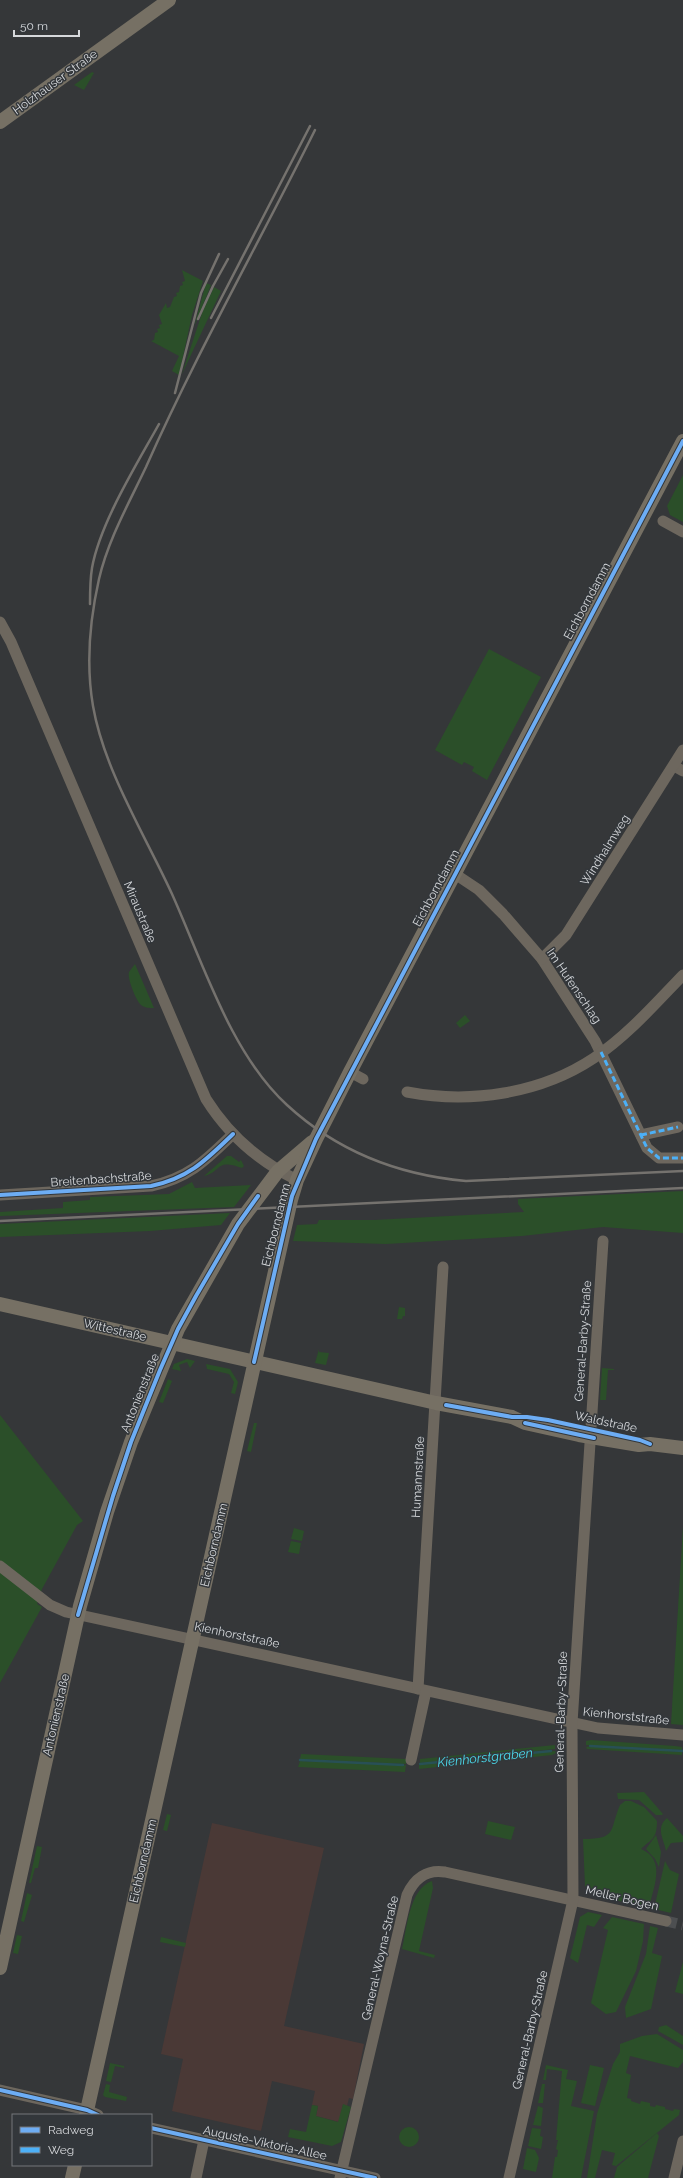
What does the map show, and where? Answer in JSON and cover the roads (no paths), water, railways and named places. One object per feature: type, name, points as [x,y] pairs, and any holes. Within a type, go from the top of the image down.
[{"type":"main road","name":"Holzhauser Straße","points":[[0,122],[169,0]]},
{"type":"main road","name":"Eichborndamm","points":[[91,2113],[254,1362],[297,1180],[316,1139],[356,1075],[455,874],[683,441]]},
{"type":"main road","name":"Antonienstraße","points":[[0,1968],[78,1614],[117,1482],[131,1442],[172,1343],[196,1296],[238,1224],[278,1171],[316,1139]]},
{"type":"main road","name":"Wittestraße","points":[[0,1304],[254,1362]]},
{"type":"main road","name":"Waldstraße","points":[[254,1362],[436,1402],[512,1417],[527,1417],[589,1433],[640,1440],[650,1444],[683,1448]]},
{"type":"main road","points":[[72,2178],[75,2166]]},
{"type":"street","points":[[663,521],[683,532]]},
{"type":"street","name":"Miraustraße","points":[[0,622],[3,635],[195,1074],[210,1104],[233,1134],[278,1171],[297,1180]]},
{"type":"street","name":"Windhalmweg","points":[[542,959],[566,935],[678,768],[683,750]]},
{"type":"street","name":"Im Hufenschlag","points":[[455,874],[478,890],[503,914],[542,959],[601,1052],[647,1148],[659,1158],[683,1158]]},
{"type":"street","points":[[407,1092],[433,1096],[464,1097],[511,1092],[557,1077],[601,1052],[626,1033],[683,975]]},
{"type":"street","points":[[641,1136],[678,1128]]},
{"type":"street","name":"Breitenbachstraße","points":[[0,1195],[151,1186],[166,1183],[197,1168],[233,1134]]},
{"type":"street","name":"General-Barby-Straße","points":[[509,2178],[573,1900],[572,1723],[589,1433],[603,1241]]},
{"type":"street","name":"Humannstraße","points":[[422,1690],[443,1267]]},
{"type":"street","name":"Kienhorststraße","points":[[0,1566],[44,1600],[63,1611],[572,1723],[598,1728],[683,1735]]},
{"type":"street","points":[[411,1760],[422,1690]]},
{"type":"street","name":"General-Woyna-Straße","points":[[341,2174],[407,1895],[413,1883],[427,1874],[441,1872],[573,1900]]},
{"type":"street","name":"Meller Bogen","points":[[573,1900],[666,1922]]},
{"type":"street","points":[[0,2090],[91,2113]]},
{"type":"street","name":"Auguste-Viktoria-Allee","points":[[152,2128],[341,2174],[375,2178]]},
{"type":"street","points":[[196,2178],[204,2140]]},
{"type":"street","points":[[674,2178],[683,2141]]},
{"type":"waterway","name":"Kienhorstgraben","points":[[590,1746],[683,1751]]},
{"type":"waterway","name":"Kienhorstgraben","points":[[420,1764],[551,1751]]},
{"type":"waterway","name":"Kienhorstgraben","points":[[300,1760],[403,1765]]},
{"type":"tunnel","points":[[666,1921],[683,1925]]},
{"type":"railway","points":[[211,318],[310,126]]},
{"type":"railway","points":[[315,130],[186,382],[120,522],[103,564],[93,610],[89,658],[93,706],[98,730],[106,754],[126,802],[172,894],[207,978],[234,1034],[267,1084],[287,1105],[307,1122],[327,1136],[370,1158],[393,1167],[441,1178],[466,1181],[683,1171]]},
{"type":"railway","points":[[175,393],[201,293],[219,254]]},
{"type":"railway","points":[[198,319],[213,286],[228,259]]},
{"type":"railway","points":[[90,604],[90,582],[92,568],[103,532],[120,494],[159,424]]},
{"type":"railway","points":[[0,1221],[683,1188]]}]
